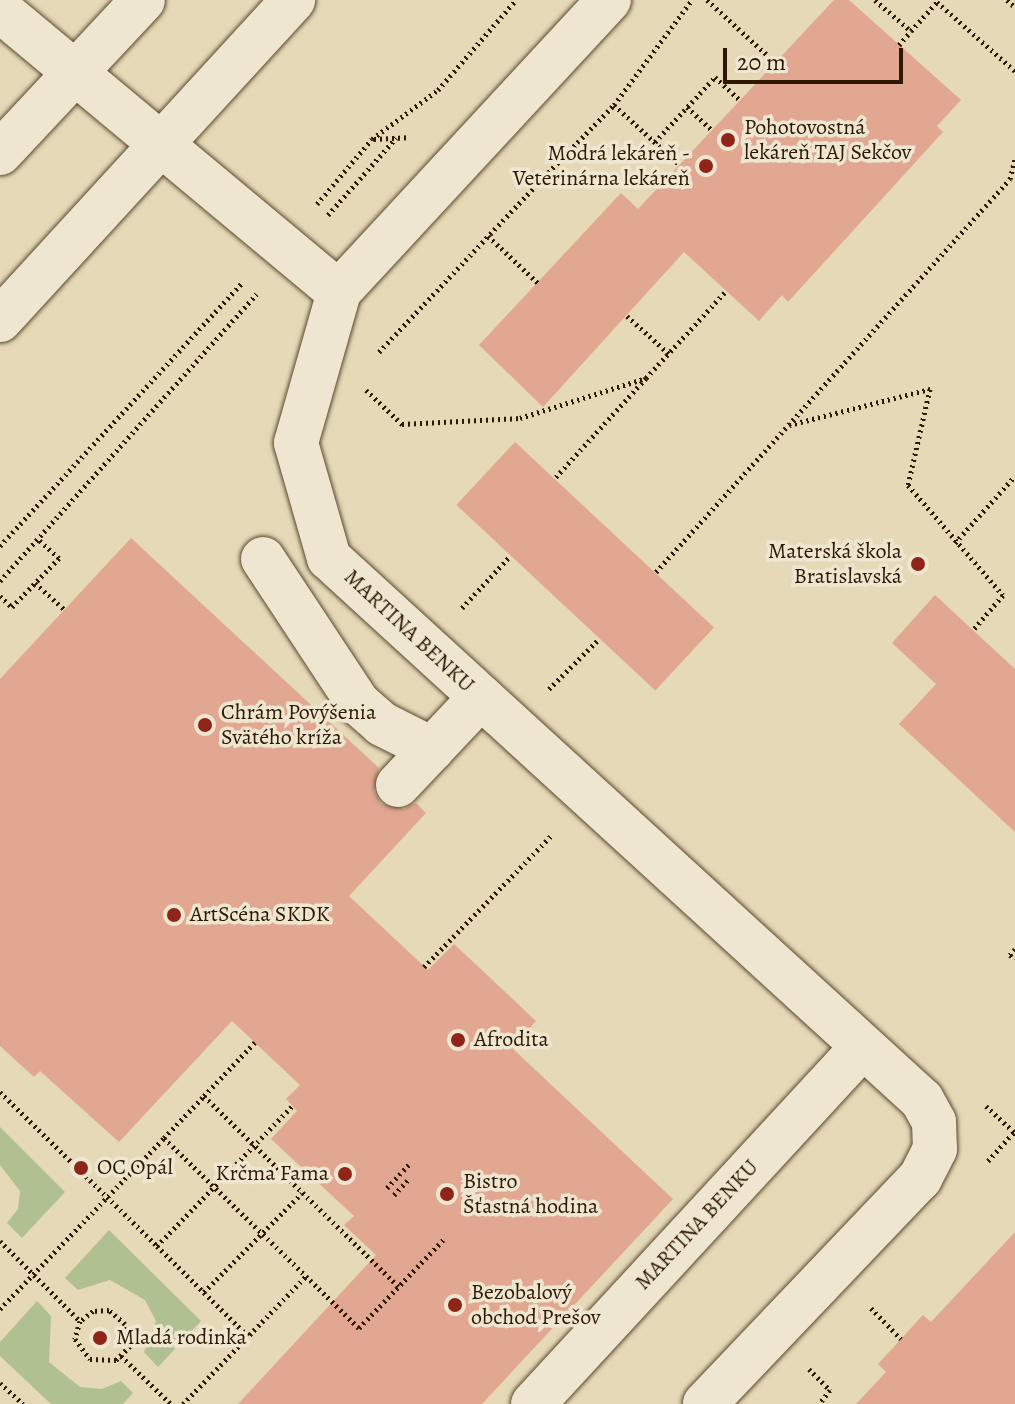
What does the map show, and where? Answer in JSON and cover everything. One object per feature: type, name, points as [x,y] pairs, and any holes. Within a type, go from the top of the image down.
[{"type":"street","points":[[0,153],[143,0]]},
{"type":"street","points":[[3,318],[293,0]]},
{"type":"street","points":[[0,10],[160,147],[223,190],[339,292],[609,0]]},
{"type":"street","name":"MARTINA BENKU","points":[[339,292],[296,443],[329,558],[922,1100],[934,1122],[935,1149],[920,1178],[705,1404]]},
{"type":"street","points":[[263,559],[358,703],[382,724],[432,749]]},
{"type":"street","points":[[398,785],[481,697]]},
{"type":"street","name":"MARTINA BENKU","points":[[533,1404],[862,1047]]},
{"type":"path","points":[[0,581],[289,248],[372,139],[438,90],[516,0]]},
{"type":"path","points":[[707,0],[776,63]]},
{"type":"path","points":[[875,0],[911,31]]},
{"type":"path","points":[[1007,0],[1015,7]]},
{"type":"path","points":[[899,45],[938,1],[1015,71]]},
{"type":"path","points":[[655,142],[715,77],[740,100]]},
{"type":"path","points":[[614,105],[680,165]]},
{"type":"path","points":[[687,107],[712,130]]},
{"type":"path","points":[[0,546],[396,138]]},
{"type":"path","points":[[656,572],[1010,179],[1015,159]]},
{"type":"path","points":[[375,357],[540,181]]},
{"type":"path","points":[[488,236],[538,283]]},
{"type":"path","points":[[555,478],[726,291]]},
{"type":"path","points":[[627,316],[669,354]]},
{"type":"path","points":[[354,379],[402,424],[520,418],[646,378]]},
{"type":"path","points":[[788,425],[930,389],[908,485],[1003,595],[973,630]]},
{"type":"path","points":[[955,543],[1015,476]]},
{"type":"path","points":[[0,596],[12,607],[59,558],[38,539]]},
{"type":"path","points":[[455,616],[510,556]]},
{"type":"path","points":[[35,583],[65,610]]},
{"type":"path","points":[[543,696],[599,639]]},
{"type":"path","points":[[428,965],[590,796]]},
{"type":"path","points":[[1015,949],[1010,955],[1015,959]]},
{"type":"path","points":[[0,1309],[255,1042]]},
{"type":"path","points":[[0,1092],[248,1336]]},
{"type":"path","points":[[204,1096],[398,1286]]},
{"type":"path","points":[[979,1100],[1015,1133]]},
{"type":"path","points":[[157,1246],[292,1106]]},
{"type":"path","points":[[164,1138],[359,1328],[443,1240]]},
{"type":"path","points":[[387,1188],[409,1164]]},
{"type":"path","points":[[394,1195],[408,1180]]},
{"type":"path","points":[[204,1292],[302,1193]]},
{"type":"path","points":[[0,1241],[80,1321]]},
{"type":"path","points":[[183,1404],[306,1276]]},
{"type":"path","points":[[861,1299],[901,1339]]},
{"type":"path","points":[[93,1311],[118,1316],[130,1334],[121,1356],[103,1363],[90,1359],[75,1339],[80,1321],[93,1311]]},
{"type":"path","points":[[121,1356],[171,1404]]},
{"type":"path","points":[[0,1383],[23,1404]]},
{"type":"green space","points":[[0,1127],[65,1192],[22,1238],[7,1223],[18,1209],[20,1191],[0,1165]]},
{"type":"green space","points":[[109,1230],[201,1321],[158,1367],[144,1352],[156,1321],[145,1300],[110,1280],[78,1290],[65,1278]]},
{"type":"green space","points":[[37,1301],[51,1316],[49,1362],[80,1387],[102,1389],[121,1381],[133,1393],[123,1404],[51,1404],[0,1356],[0,1342]]},
{"type":"building","points":[[834,0],[849,0],[961,100],[937,126],[943,132],[788,302],[782,295],[759,321],[684,252],[543,407],[479,345],[621,193],[638,209]]},
{"type":"building","points":[[515,442],[714,628],[655,690],[456,505]]},
{"type":"building","points":[[131,538],[379,768],[374,791],[381,804],[404,809],[416,803],[426,813],[349,896],[428,970],[454,944],[536,1021],[512,1048],[673,1199],[482,1404],[238,1404],[376,1255],[344,1225],[354,1216],[271,1139],[297,1111],[286,1099],[300,1085],[232,1021],[119,1142],[40,1071],[34,1077],[0,1046],[0,679]]},
{"type":"building","points":[[935,595],[1015,669],[1015,832],[899,724],[936,684],[892,643]]},
{"type":"building","points":[[1015,1232],[1015,1404],[856,1404],[886,1372],[878,1364],[923,1315],[931,1322]]},
{"type":"place","name":"Pohotovostná lekáreň TAJ Sekčov","points":[[728,140]]},
{"type":"place","name":"Modrá lekáreň - Veterinárna lekáreň","points":[[706,166]]},
{"type":"place","name":"Materská škola Bratislavská","points":[[918,564]]},
{"type":"place","name":"Chrám Povýšenia Svätého kríža","points":[[205,725]]},
{"type":"place","name":"ArtScéna SKDK","points":[[174,915]]},
{"type":"place","name":"Afrodita","points":[[458,1040]]},
{"type":"place","name":"OC Opál","points":[[81,1168]]},
{"type":"place","name":"Krčma Fama","points":[[345,1174]]},
{"type":"place","name":"Bistro Šťastná hodina","points":[[447,1194]]},
{"type":"place","name":"Bezobalový obchod Prešov","points":[[455,1305]]},
{"type":"place","name":"Mladá rodinka","points":[[100,1338]]}]
